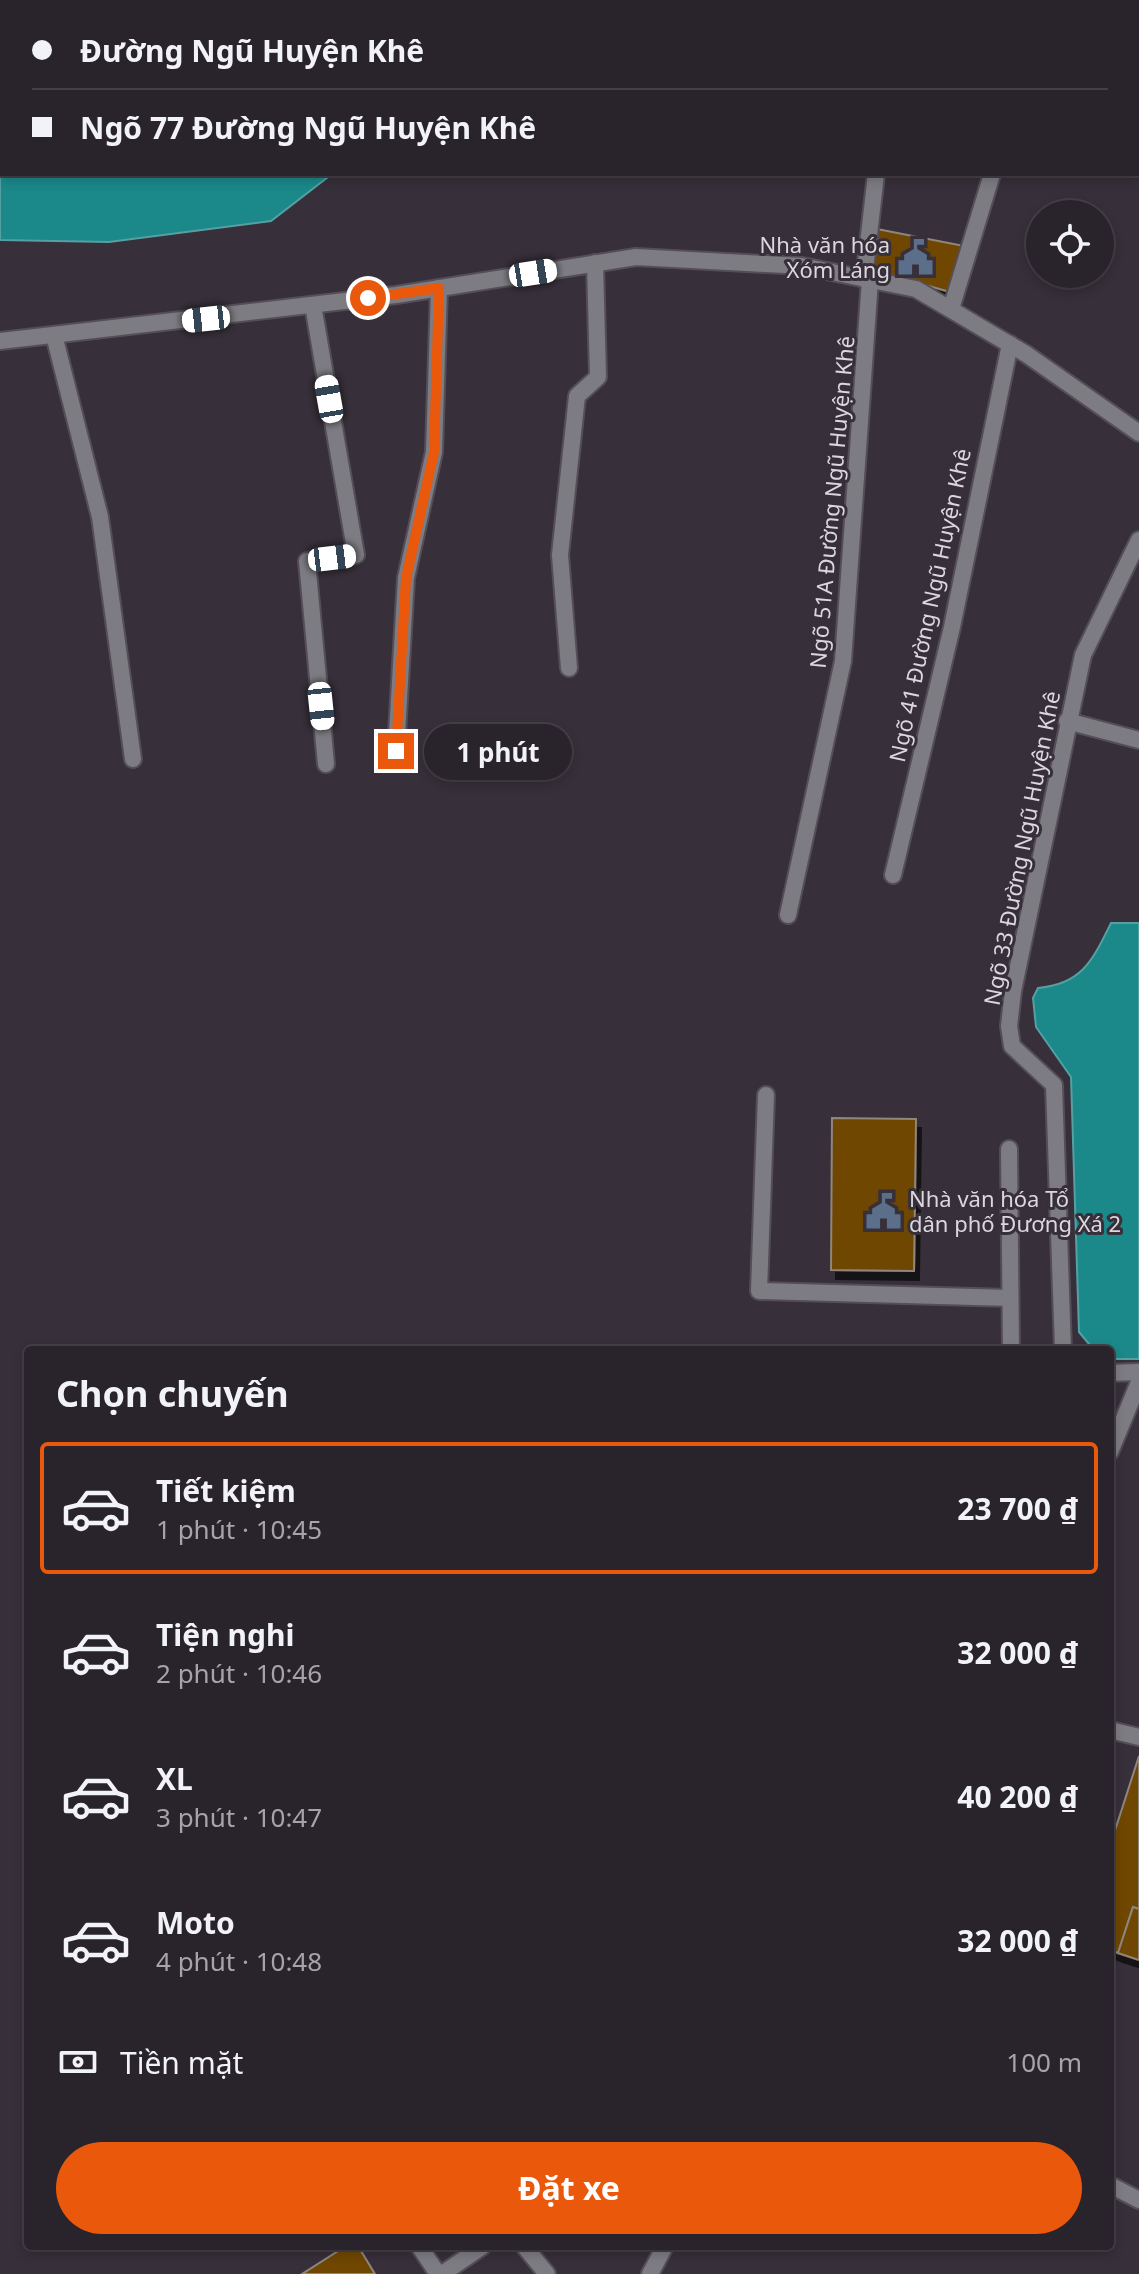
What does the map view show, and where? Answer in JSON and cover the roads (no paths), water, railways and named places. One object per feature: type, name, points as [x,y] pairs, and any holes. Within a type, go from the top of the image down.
[{"type":"street","name":"Ngõ 51A Đường Ngũ Huyện Khê","points":[[788,915],[843,661],[876,176]]},
{"type":"street","points":[[951,309],[991,176]]},
{"type":"street","points":[[0,341],[313,305],[636,257],[786,265],[916,289],[1010,344],[1139,433]]},
{"type":"street","points":[[569,668],[560,555],[577,396],[598,377],[595,263]]},
{"type":"street","points":[[396,751],[406,578],[434,452],[439,288]]},
{"type":"street","points":[[313,305],[356,555],[307,561],[326,764]]},
{"type":"street","points":[[54,335],[100,517],[133,759]]},
{"type":"street","name":"Ngõ 41 Đường Ngũ Huyện Khê","points":[[893,875],[952,627],[990,426],[1010,344]]},
{"type":"street","name":"Ngõ 33 Đường Ngũ Huyện Khê","points":[[1063,1346],[1054,1085],[1012,1046],[1009,1026],[1013,991],[1083,655],[1139,540]]},
{"type":"street","points":[[1067,721],[1139,740]]},
{"type":"street","points":[[766,1095],[759,1291],[1010,1298]]},
{"type":"street","points":[[1009,1149],[1011,1346]]},
{"type":"street","points":[[1114,1373],[1139,1372]]},
{"type":"street","points":[[1114,1442],[1139,1382]]},
{"type":"street","points":[[1114,1731],[1139,1737]]},
{"type":"street","points":[[1114,2187],[1139,2200]]},
{"type":"street","points":[[422,2250],[440,2274],[477,2250]]},
{"type":"street","points":[[527,2250],[547,2274]]},
{"type":"street","points":[[650,2274],[663,2250]]},
{"type":"water","points":[[0,176],[329,176],[271,221],[109,242],[0,240]]},
{"type":"water","points":[[1111,923],[1139,923],[1139,1359],[1114,1359],[1114,1346],[1091,1346],[1079,1332],[1071,1077],[1036,1027],[1033,998],[1038,988],[1053,986],[1076,975],[1085,968]]},
{"type":"place","name":"Nhà văn hóa Xóm Láng","points":[[916,257]]},
{"type":"place","name":"Nhà văn hóa Tổ dân phố Đương Xá 2","points":[[883,1211]]}]
